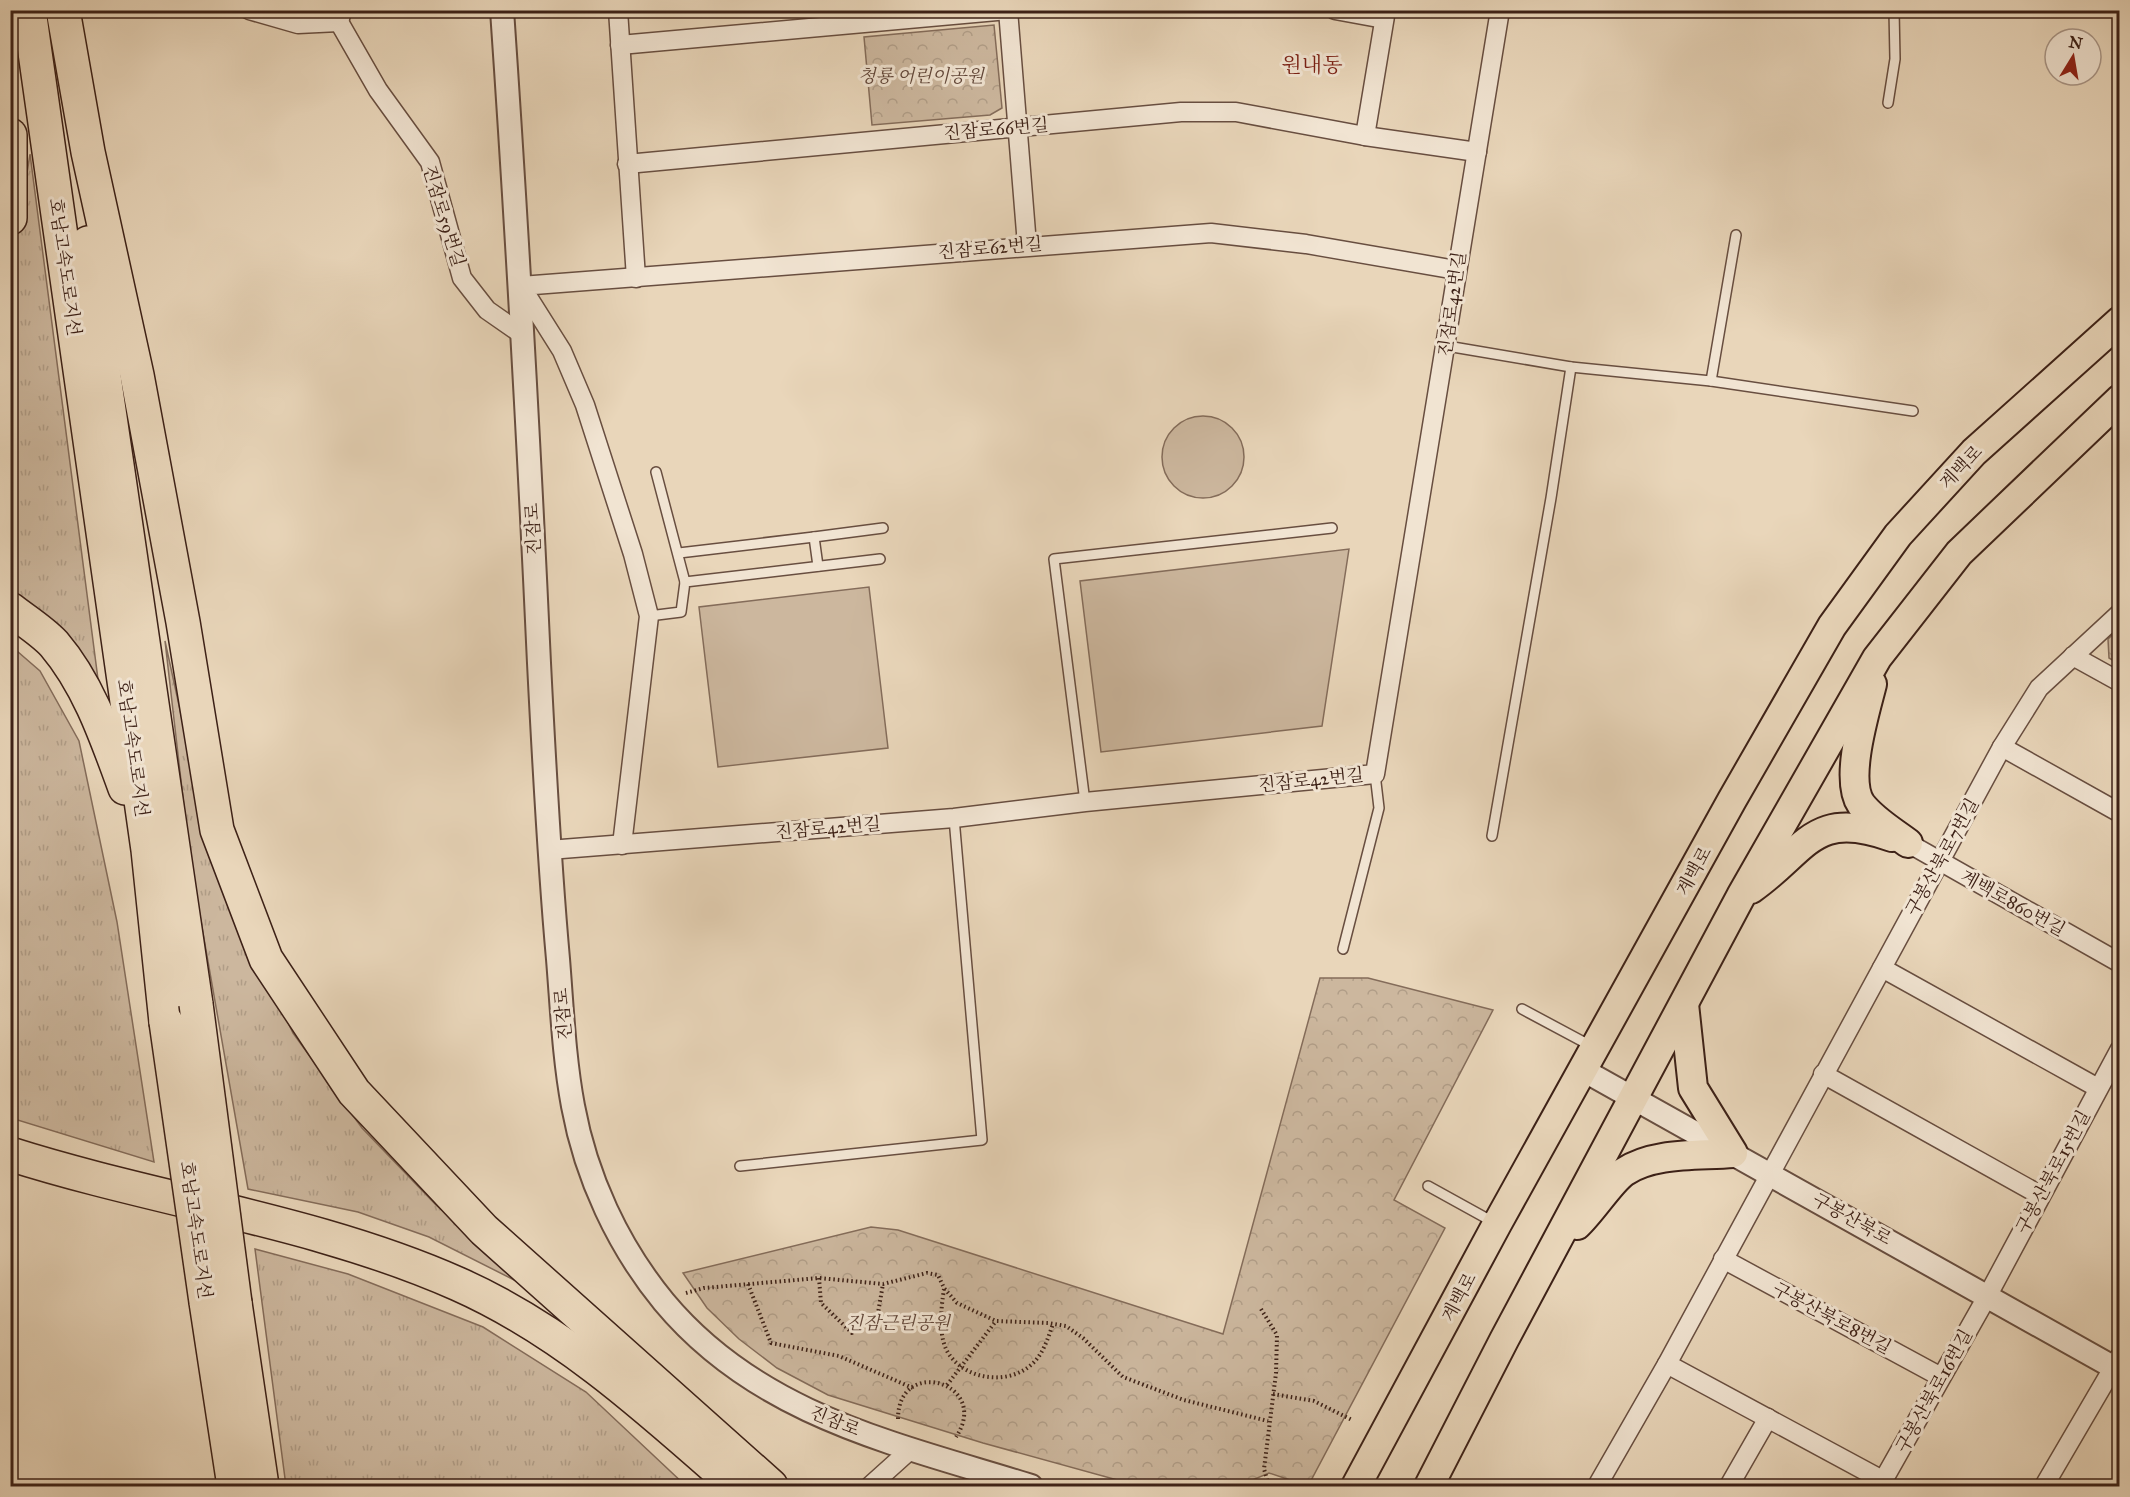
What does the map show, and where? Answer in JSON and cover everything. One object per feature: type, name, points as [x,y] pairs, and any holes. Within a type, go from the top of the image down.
[{"type":"highway","name":"호남고속도로지선","points":[[29,10],[148,850],[166,1022],[220,1302],[262,1486]]},
{"type":"highway","name":"호남고속도로지선","points":[[63,10],[99,342],[196,1005],[234,1486]]},
{"type":"highway","points":[[63,10],[88,152],[141,398],[183,622],[217,830],[266,959],[354,1092],[484,1230],[662,1386],[771,1486]]},
{"type":"highway","points":[[10,135],[10,218]]},
{"type":"highway","points":[[10,609],[53,643],[79,681],[102,726],[148,850]]},
{"type":"highway","points":[[10,1135],[352,1224],[438,1256],[531,1302],[662,1386]]},
{"type":"highway","points":[[10,1154],[360,1249],[459,1285],[530,1324],[632,1394],[736,1486]]},
{"type":"main road","name":"계백로","points":[[1356,1486],[1497,1224],[1732,800],[1832,626],[1892,544],[1974,452],[2120,321]]},
{"type":"main road","points":[[1431,1483],[1555,1244],[1741,896],[1877,658],[1959,553],[2120,399]]},
{"type":"main road","points":[[1877,658],[1862,727],[1855,787],[1860,802],[1870,815],[1908,843]]},
{"type":"main road","points":[[1741,896],[1767,878],[1804,843],[1823,830],[1863,827],[1908,843]]},
{"type":"main road","points":[[1555,1244],[1593,1210],[1623,1173],[1652,1159],[1733,1153],[1693,1088],[1684,1004]]},
{"type":"street","name":"진잠로59번길","points":[[249,10],[298,24],[340,16],[378,90],[430,162],[462,278],[487,310],[524,335]]},
{"type":"street","name":"진잠로","points":[[502,10],[524,335],[549,850],[563,1029],[573,1108],[593,1182],[627,1252],[664,1302],[689,1328],[763,1387],[821,1418],[910,1450],[1026,1486]]},
{"type":"street","points":[[618,10],[636,278]]},
{"type":"street","points":[[620,45],[1008,10],[1027,245]]},
{"type":"street","points":[[1335,10],[1385,15],[1365,136]]},
{"type":"street","name":"진잠로42번길","points":[[549,850],[954,818],[1085,802],[1375,774],[1447,346],[1456,270],[1500,10]]},
{"type":"street","name":"진잠로66번길","points":[[627,164],[1181,112],[1236,112],[1365,136],[1477,152]]},
{"type":"street","name":"진잠로62번길","points":[[521,286],[1027,245],[1211,233],[1306,244],[1456,270]]},
{"type":"street","name":"진잠로","points":[[521,286],[562,351],[585,405],[633,554],[649,616],[622,845]]},
{"type":"street","name":"구봉산북로7번길","points":[[1770,1173],[2002,747],[2039,688],[2120,613]]},
{"type":"street","points":[[2073,656],[2120,682]]},
{"type":"street","points":[[2002,747],[2120,813]]},
{"type":"street","name":"계백로860번길","points":[[1908,843],[2120,963]]},
{"type":"street","points":[[1882,968],[2098,1088]]},
{"type":"street","name":"구봉산북로15번길","points":[[1988,1295],[2120,1049]]},
{"type":"street","name":"구봉산북로","points":[[1589,1059],[1634,1097],[2117,1365]]},
{"type":"street","points":[[1823,1074],[2040,1195]]},
{"type":"street","points":[[1597,1486],[1667,1364],[1770,1173]]},
{"type":"street","name":"구봉산북로8번길","points":[[1723,1259],[1941,1377]]},
{"type":"street","name":"구봉산북로16번길","points":[[1882,1484],[1988,1295]]},
{"type":"street","points":[[1667,1364],[1768,1418],[1882,1484]]},
{"type":"street","points":[[2044,1486],[2117,1365]]},
{"type":"street","points":[[1729,1486],[1768,1418]]},
{"type":"street","points":[[870,1486],[910,1450]]},
{"type":"lane","points":[[1888,103],[1895,59],[1894,10]]},
{"type":"lane","points":[[1710,381],[1736,235]]},
{"type":"lane","points":[[1447,346],[1571,367],[1710,381],[1913,411]]},
{"type":"lane","points":[[1492,836],[1571,367]]},
{"type":"lane","points":[[649,616],[681,612],[685,582],[656,472]]},
{"type":"lane","points":[[679,553],[883,528]]},
{"type":"lane","points":[[1085,802],[1054,559],[1332,528]]},
{"type":"lane","points":[[814,537],[818,566]]},
{"type":"lane","points":[[685,582],[880,559]]},
{"type":"lane","points":[[1343,949],[1379,808],[1375,774]]},
{"type":"lane","points":[[740,1166],[982,1140],[954,818]]},
{"type":"lane","points":[[1522,1009],[1589,1059]]},
{"type":"lane","points":[[1428,1186],[1497,1224]]},
{"type":"path","points":[[686,1293],[748,1284],[819,1278],[883,1284],[927,1273],[938,1275],[944,1288],[957,1303],[996,1321],[1066,1326],[1083,1338],[1123,1377],[1184,1400],[1268,1420]]},
{"type":"path","points":[[819,1278],[821,1303],[852,1333],[878,1312],[883,1284]]},
{"type":"path","points":[[748,1284],[771,1343],[838,1356],[913,1388]]},
{"type":"path","points":[[944,1288],[940,1313],[950,1357],[962,1366],[986,1377],[1012,1375],[1032,1365],[1045,1346],[1053,1324]]},
{"type":"path","points":[[1261,1309],[1276,1335],[1273,1394],[1268,1420],[1264,1469],[1269,1486]]},
{"type":"path","points":[[947,1385],[996,1321]]},
{"type":"path","points":[[898,1419],[902,1398],[913,1388],[927,1382],[947,1385],[955,1391],[964,1409],[964,1419],[956,1437]]},
{"type":"path","points":[[1273,1394],[1314,1401],[1352,1420]]},
{"type":"green space","name":"청룡 어린이공원","points":[[994,25],[1002,108],[990,115],[872,125],[864,37]]},
{"type":"green space","points":[[30,154],[99,687],[11,595],[10,281]]},
{"type":"green space","points":[[1195,416],[1211,416],[1226,423],[1237,434],[1244,449],[1241,473],[1232,486],[1211,498],[1195,498],[1180,491],[1169,480],[1162,465],[1162,449],[1169,434],[1180,423]]},
{"type":"green space","points":[[1349,549],[1322,726],[1101,752],[1080,581]]},
{"type":"green space","points":[[869,587],[888,748],[718,767],[699,607]]},
{"type":"green space","points":[[2119,629],[2119,664],[2109,658],[2108,639]]},
{"type":"green space","points":[[165,641],[205,825],[234,909],[293,1033],[362,1128],[436,1205],[532,1289],[429,1237],[358,1212],[248,1189],[190,859]]},
{"type":"green space","points":[[10,645],[40,671],[79,741],[117,922],[154,1162],[11,1118]]},
{"type":"green space","name":"진잠근린공원","points":[[1320,978],[1368,978],[1493,1010],[1394,1200],[1445,1228],[1308,1486],[1269,1473],[1243,1486],[1139,1486],[983,1443],[828,1395],[777,1368],[739,1339],[707,1308],[683,1273],[871,1227],[898,1230],[1223,1334]]},
{"type":"green space","points":[[255,1249],[348,1274],[483,1327],[586,1392],[686,1486],[286,1486]]},
{"type":"district","name":"원내동","points":[[1312,65]]}]
